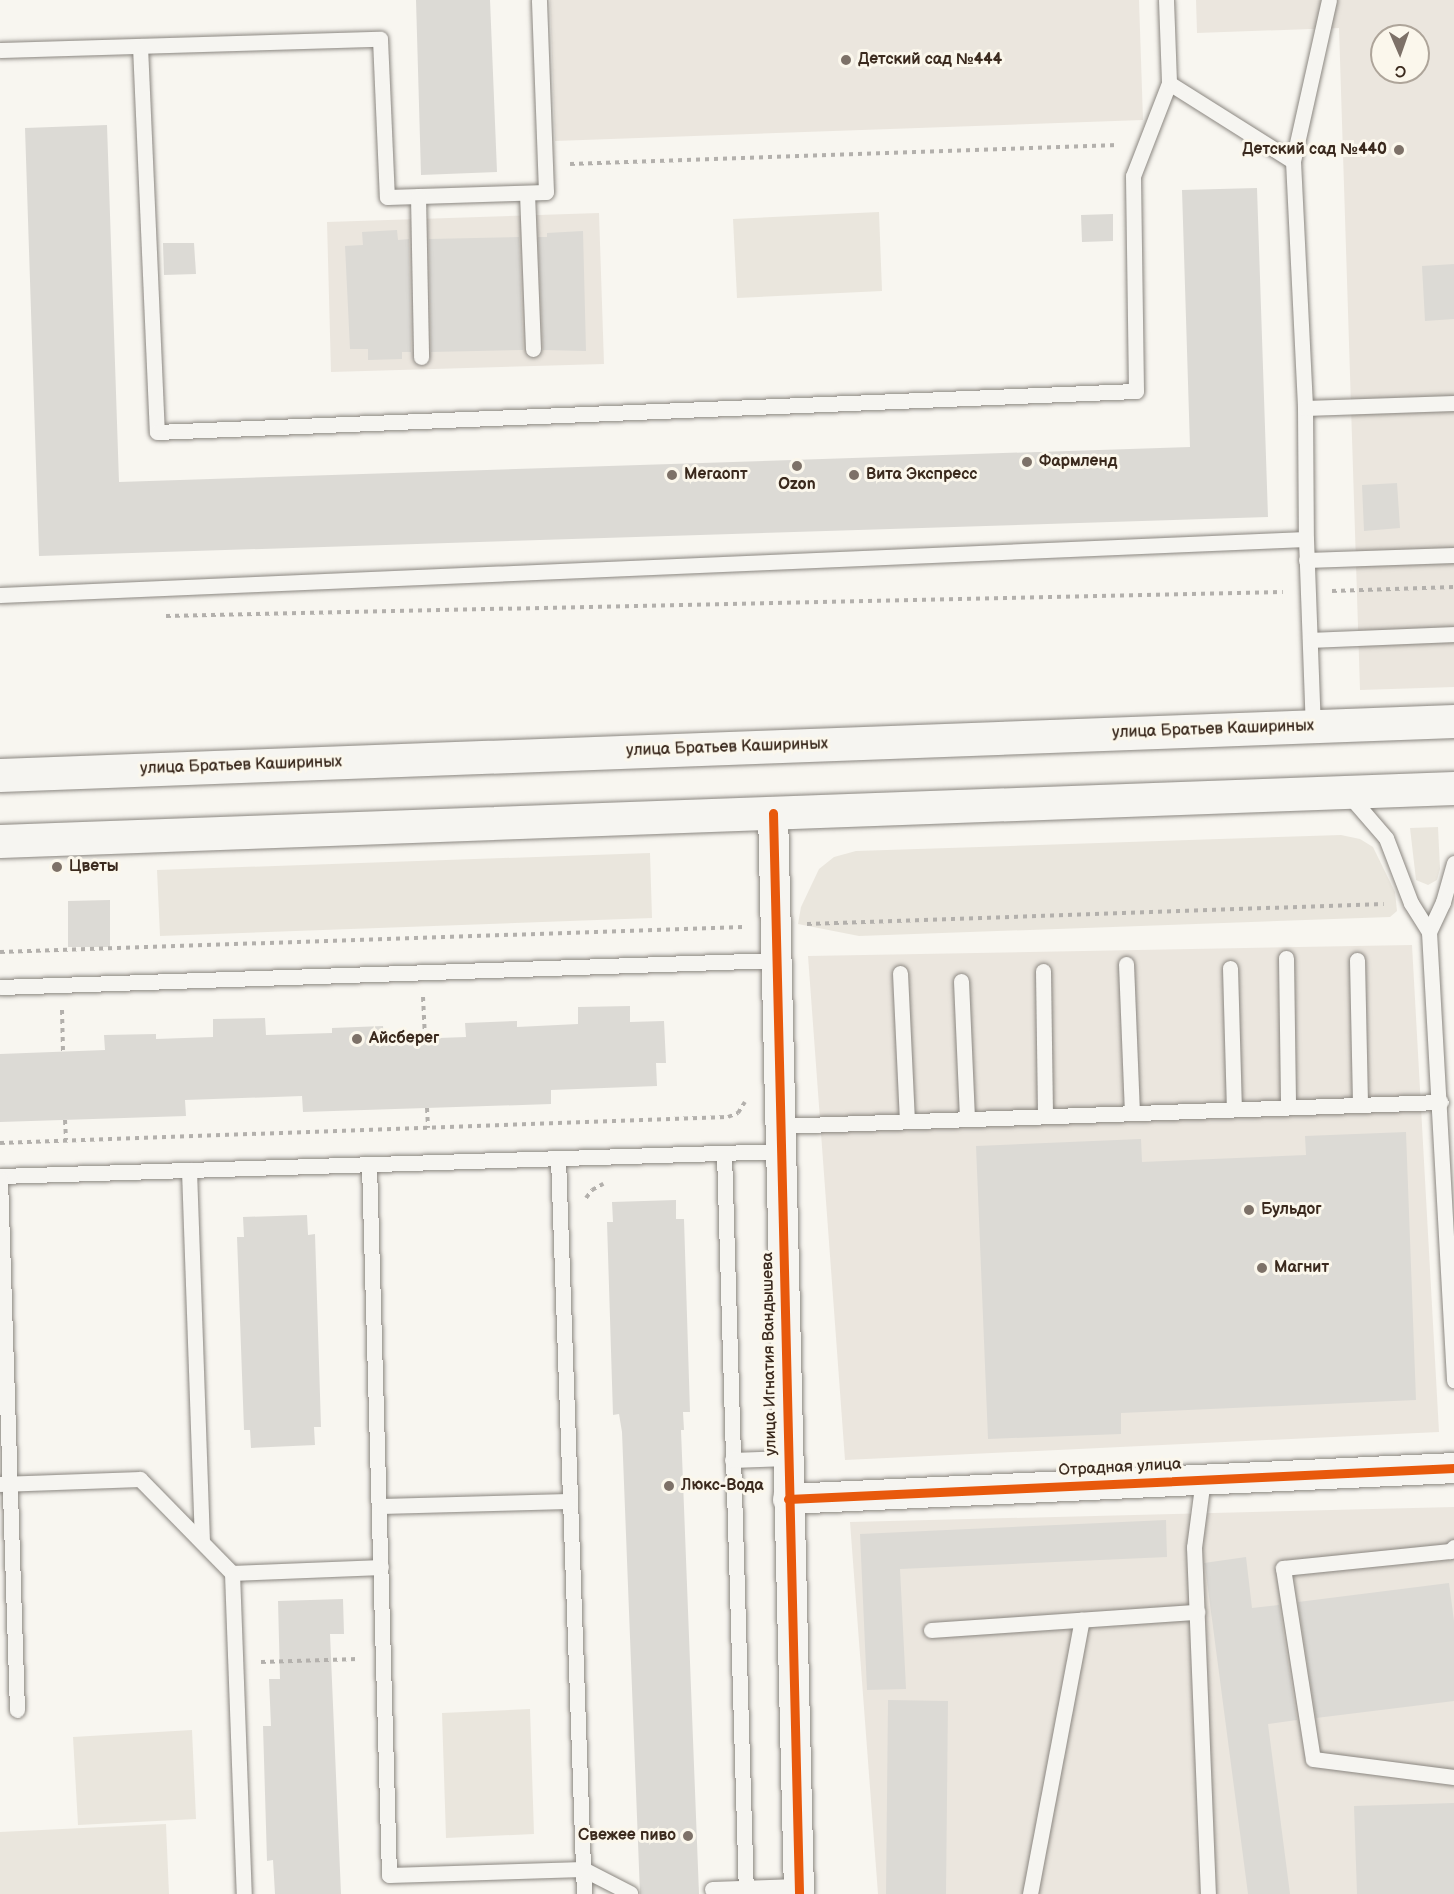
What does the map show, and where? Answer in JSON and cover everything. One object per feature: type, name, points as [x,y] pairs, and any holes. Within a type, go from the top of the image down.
[{"type":"main road","name":"улица Братьев Кашириных","points":[[0,775],[1454,721]]},
{"type":"main road","points":[[0,841],[1454,788]]},
{"type":"street","name":"улица Игнатия Вандышева","points":[[773,813],[799,1890]]},
{"type":"street","name":"Отрадная улица","points":[[788,1498],[1454,1468]]},
{"type":"lane","points":[[0,50],[380,39],[387,197],[546,192],[539,0]]},
{"type":"lane","points":[[140,46],[158,432],[1136,391],[1133,176],[1169,83],[1166,0]]},
{"type":"lane","points":[[1313,727],[1306,560],[1305,408],[1293,161],[1329,0]]},
{"type":"lane","points":[[1169,83],[1293,161]]},
{"type":"lane","points":[[527,193],[533,349]]},
{"type":"lane","points":[[418,196],[420,357]]},
{"type":"lane","points":[[1305,408],[1454,403]]},
{"type":"lane","points":[[0,594],[1306,538]]},
{"type":"lane","points":[[1306,560],[1454,555]]},
{"type":"lane","points":[[1310,640],[1454,634]]},
{"type":"lane","points":[[1347,792],[1386,838],[1411,903],[1430,932]]},
{"type":"lane","points":[[1454,863],[1443,902],[1430,932],[1441,1102],[1454,1380]]},
{"type":"lane","points":[[1286,958],[1288,1107]]},
{"type":"lane","points":[[0,987],[777,960]]},
{"type":"lane","points":[[1357,960],[1360,1104]]},
{"type":"lane","points":[[1126,964],[1132,1113]]},
{"type":"lane","points":[[1230,968],[1233,1109]]},
{"type":"lane","points":[[1043,971],[1045,1116]]},
{"type":"lane","points":[[900,973],[907,1121]]},
{"type":"lane","points":[[961,981],[967,1119]]},
{"type":"lane","points":[[17,1710],[5,1484],[0,1177],[724,1153],[780,1138],[907,1121],[1441,1102]]},
{"type":"lane","points":[[724,1153],[745,1891]]},
{"type":"lane","points":[[558,1158],[584,1894]]},
{"type":"lane","points":[[369,1164],[389,1875],[583,1869],[630,1893]]},
{"type":"lane","points":[[189,1170],[202,1542]]},
{"type":"lane","points":[[732,1460],[788,1458]]},
{"type":"lane","points":[[5,1484],[140,1479],[232,1573],[244,1894]]},
{"type":"lane","points":[[1203,1479],[1194,1547],[1209,1894]]},
{"type":"lane","points":[[379,1506],[570,1501]]},
{"type":"lane","points":[[1454,1547],[1450,1551],[1283,1568],[1313,1758],[1454,1777]]},
{"type":"lane","points":[[232,1573],[381,1567]]},
{"type":"lane","points":[[932,1630],[1197,1612]]},
{"type":"lane","points":[[1030,1894],[1082,1620]]},
{"type":"lane","points":[[712,1889],[799,1890]]},
{"type":"path","points":[[545,165],[1145,144]]},
{"type":"path","points":[[154,616],[1454,587]]},
{"type":"path","points":[[0,952],[1411,903]]},
{"type":"path","points":[[427,1108],[428,1128]]},
{"type":"path","points":[[0,1143],[728,1117]]},
{"type":"path","points":[[65,1120],[66,1140]]},
{"type":"path","points":[[584,1207],[585,1199],[592,1190],[604,1184]]},
{"type":"path","points":[[235,1662],[383,1658]]},
{"type":"shaded area","name":"Детский сад №444","points":[[550,0],[1139,0],[1143,120],[555,141]]},
{"type":"shaded area","points":[[1196,0],[1454,0],[1454,687],[1360,690],[1339,28],[1197,33]]},
{"type":"shaded area","points":[[879,212],[882,291],[737,298],[733,219]]},
{"type":"shaded area","points":[[599,213],[604,364],[331,372],[327,222]]},
{"type":"shaded area","points":[[1438,827],[1440,869],[1437,880],[1428,885],[1416,880],[1410,828]]},
{"type":"shaded area","points":[[1341,835],[1360,839],[1373,847],[1395,892],[1397,911],[1390,917],[859,936],[798,924],[801,907],[819,869],[834,857],[856,851]]},
{"type":"shaded area","points":[[650,853],[652,918],[160,936],[157,870]]},
{"type":"shaded area","points":[[1412,945],[1439,1432],[845,1460],[808,956]]},
{"type":"shaded area","points":[[1454,1507],[1454,1894],[878,1894],[850,1522]]},
{"type":"shaded area","points":[[530,1709],[534,1834],[446,1838],[442,1713]]},
{"type":"shaded area","points":[[192,1730],[196,1819],[78,1825],[73,1737]]},
{"type":"shaded area","points":[[166,1824],[169,1894],[0,1894],[0,1832]]},
{"type":"building","points":[[416,0],[490,0],[497,172],[421,175]]},
{"type":"building","points":[[107,125],[119,482],[1190,447],[1182,190],[1257,188],[1268,517],[39,556],[25,128]]},
{"type":"building","points":[[1113,214],[1113,241],[1082,242],[1081,215]]},
{"type":"building","points":[[397,230],[398,240],[409,239],[411,352],[402,352],[402,359],[368,360],[368,349],[350,349],[345,246],[363,245],[362,232]]},
{"type":"building","points":[[583,231],[586,351],[543,350],[538,237],[547,237],[547,233]]},
{"type":"building","points":[[519,237],[523,350],[431,352],[429,239]]},
{"type":"building","points":[[163,243],[194,243],[196,274],[164,275]]},
{"type":"building","points":[[1454,264],[1454,319],[1425,321],[1422,266]]},
{"type":"building","points":[[1397,483],[1400,528],[1364,531],[1362,485]]},
{"type":"building","points":[[110,900],[110,947],[68,947],[68,901]]},
{"type":"building","points":[[630,1006],[630,1022],[664,1021],[666,1063],[656,1063],[657,1086],[551,1090],[551,1104],[303,1112],[302,1096],[185,1100],[186,1116],[0,1122],[0,1054],[105,1050],[104,1035],[156,1034],[156,1039],[213,1037],[213,1019],[265,1018],[266,1035],[332,1033],[332,1028],[383,1026],[384,1040],[466,1037],[465,1023],[517,1021],[517,1027],[578,1024],[578,1007]]},
{"type":"building","points":[[1406,1132],[1416,1400],[1121,1413],[1121,1434],[988,1439],[976,1146],[1141,1139],[1142,1162],[1306,1155],[1305,1136]]},
{"type":"building","points":[[676,1200],[676,1219],[684,1219],[690,1412],[683,1412],[684,1430],[681,1430],[699,1894],[640,1894],[622,1432],[619,1414],[613,1415],[607,1222],[613,1222],[612,1202]]},
{"type":"building","points":[[307,1215],[308,1235],[315,1234],[321,1427],[314,1427],[315,1445],[251,1448],[250,1430],[244,1430],[237,1237],[244,1237],[243,1217]]},
{"type":"building","points":[[1166,1520],[1167,1557],[900,1569],[906,1689],[867,1690],[860,1534]]},
{"type":"building","points":[[1246,1557],[1252,1608],[1279,1605],[1297,1720],[1268,1724],[1290,1894],[1248,1894],[1204,1563]]},
{"type":"building","points":[[1449,1583],[1454,1621],[1454,1701],[1316,1718],[1298,1602]]},
{"type":"building","points":[[343,1599],[344,1634],[330,1634],[341,1894],[275,1894],[273,1860],[267,1861],[263,1726],[271,1726],[269,1679],[280,1679],[278,1601]]},
{"type":"building","points":[[888,1700],[948,1701],[946,1894],[886,1894]]},
{"type":"building","points":[[1454,1803],[1454,1894],[1357,1894],[1354,1806]]},
{"type":"cycle path","points":[[773,813],[799,1894]]},
{"type":"cycle path","points":[[788,1499],[1454,1468]]},
{"type":"place","name":"Детский сад №444","points":[[846,60]]},
{"type":"place","name":"Детский сад №440","points":[[1399,150]]},
{"type":"place","name":"Фармленд","points":[[1027,462]]},
{"type":"place","name":"Ozon","points":[[797,466]]},
{"type":"place","name":"Мегаопт","points":[[672,475]]},
{"type":"place","name":"Вита Экспресс","points":[[854,475]]},
{"type":"place","name":"Цветы","points":[[57,867]]},
{"type":"place","name":"Айсберег","points":[[357,1039]]},
{"type":"place","name":"Бульдог","points":[[1249,1210]]},
{"type":"place","name":"Магнит","points":[[1262,1268]]},
{"type":"place","name":"Люкс-Вода","points":[[669,1486]]},
{"type":"place","name":"Свежее пиво","points":[[688,1836]]}]
